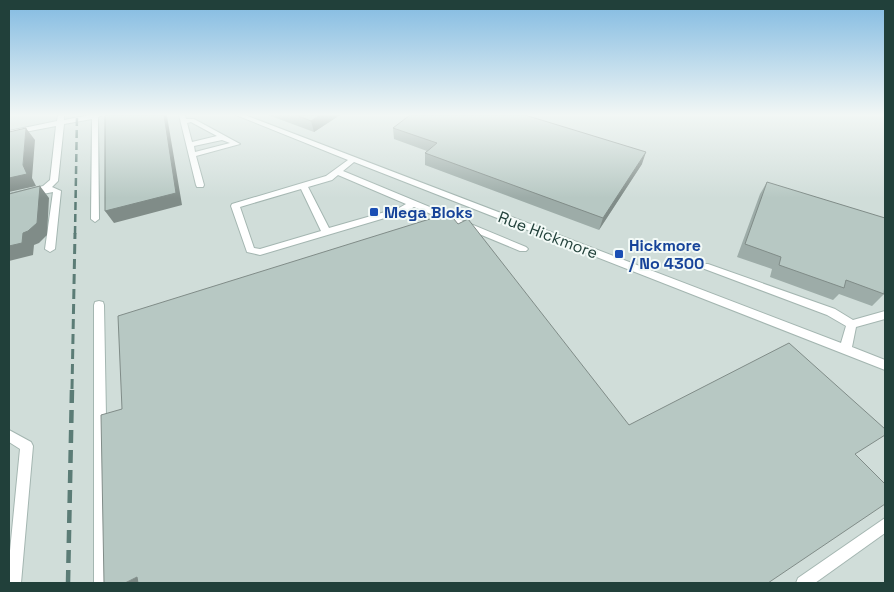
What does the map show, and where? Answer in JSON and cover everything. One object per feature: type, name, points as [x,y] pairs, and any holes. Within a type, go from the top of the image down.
[{"type":"street","points":[[9,198],[46,188],[54,181],[58,143]]},
{"type":"street","points":[[95,219],[96,143]]},
{"type":"street","points":[[200,143],[190,145],[200,185]]},
{"type":"street","points":[[192,155],[236,144],[234,143]]},
{"type":"street","name":"Rue Hickmore","points":[[311,143],[885,365]]},
{"type":"street","points":[[354,159],[327,179],[236,206],[250,250],[260,252],[402,210],[414,202]]},
{"type":"street","points":[[337,172],[414,202],[523,249]]},
{"type":"street","points":[[303,186],[326,232]]},
{"type":"street","points":[[9,198],[53,189],[57,191],[50,250]]},
{"type":"street","points":[[705,266],[831,312],[852,324],[885,315]]},
{"type":"street","points":[[99,305],[102,583]]},
{"type":"street","points":[[846,350],[848,334],[852,324]]},
{"type":"street","points":[[9,436],[27,446],[14,583]]},
{"type":"street","points":[[803,583],[885,525]]},
{"type":"shaded area","points":[[9,143],[885,143],[885,583],[9,583]]},
{"type":"building","points":[[9,143],[25,143],[23,165],[27,174],[9,178]]},
{"type":"building","points":[[105,143],[168,143],[176,193],[105,211]]},
{"type":"building","points":[[437,143],[615,143],[646,152],[603,218],[425,153]]},
{"type":"building","points":[[767,182],[885,218],[884,294],[846,280],[844,288],[779,265],[781,257],[745,244]]},
{"type":"building","points":[[40,186],[37,223],[23,233],[22,243],[9,246],[9,194]]},
{"type":"building","points":[[449,213],[458,224],[468,219],[629,425],[789,343],[885,429],[885,435],[855,454],[885,484],[885,504],[768,583],[138,583],[137,577],[125,583],[104,583],[101,415],[122,409],[118,316]]},
{"type":"railway","points":[[75,234],[77,143]]},
{"type":"railway","points":[[72,389],[75,233]]},
{"type":"railway","points":[[68,583],[72,388]]},
{"type":"place","name":"Mega Bloks","points":[[374,212]]},
{"type":"place","name":"Hickmore / No 4300","points":[[619,254]]}]
